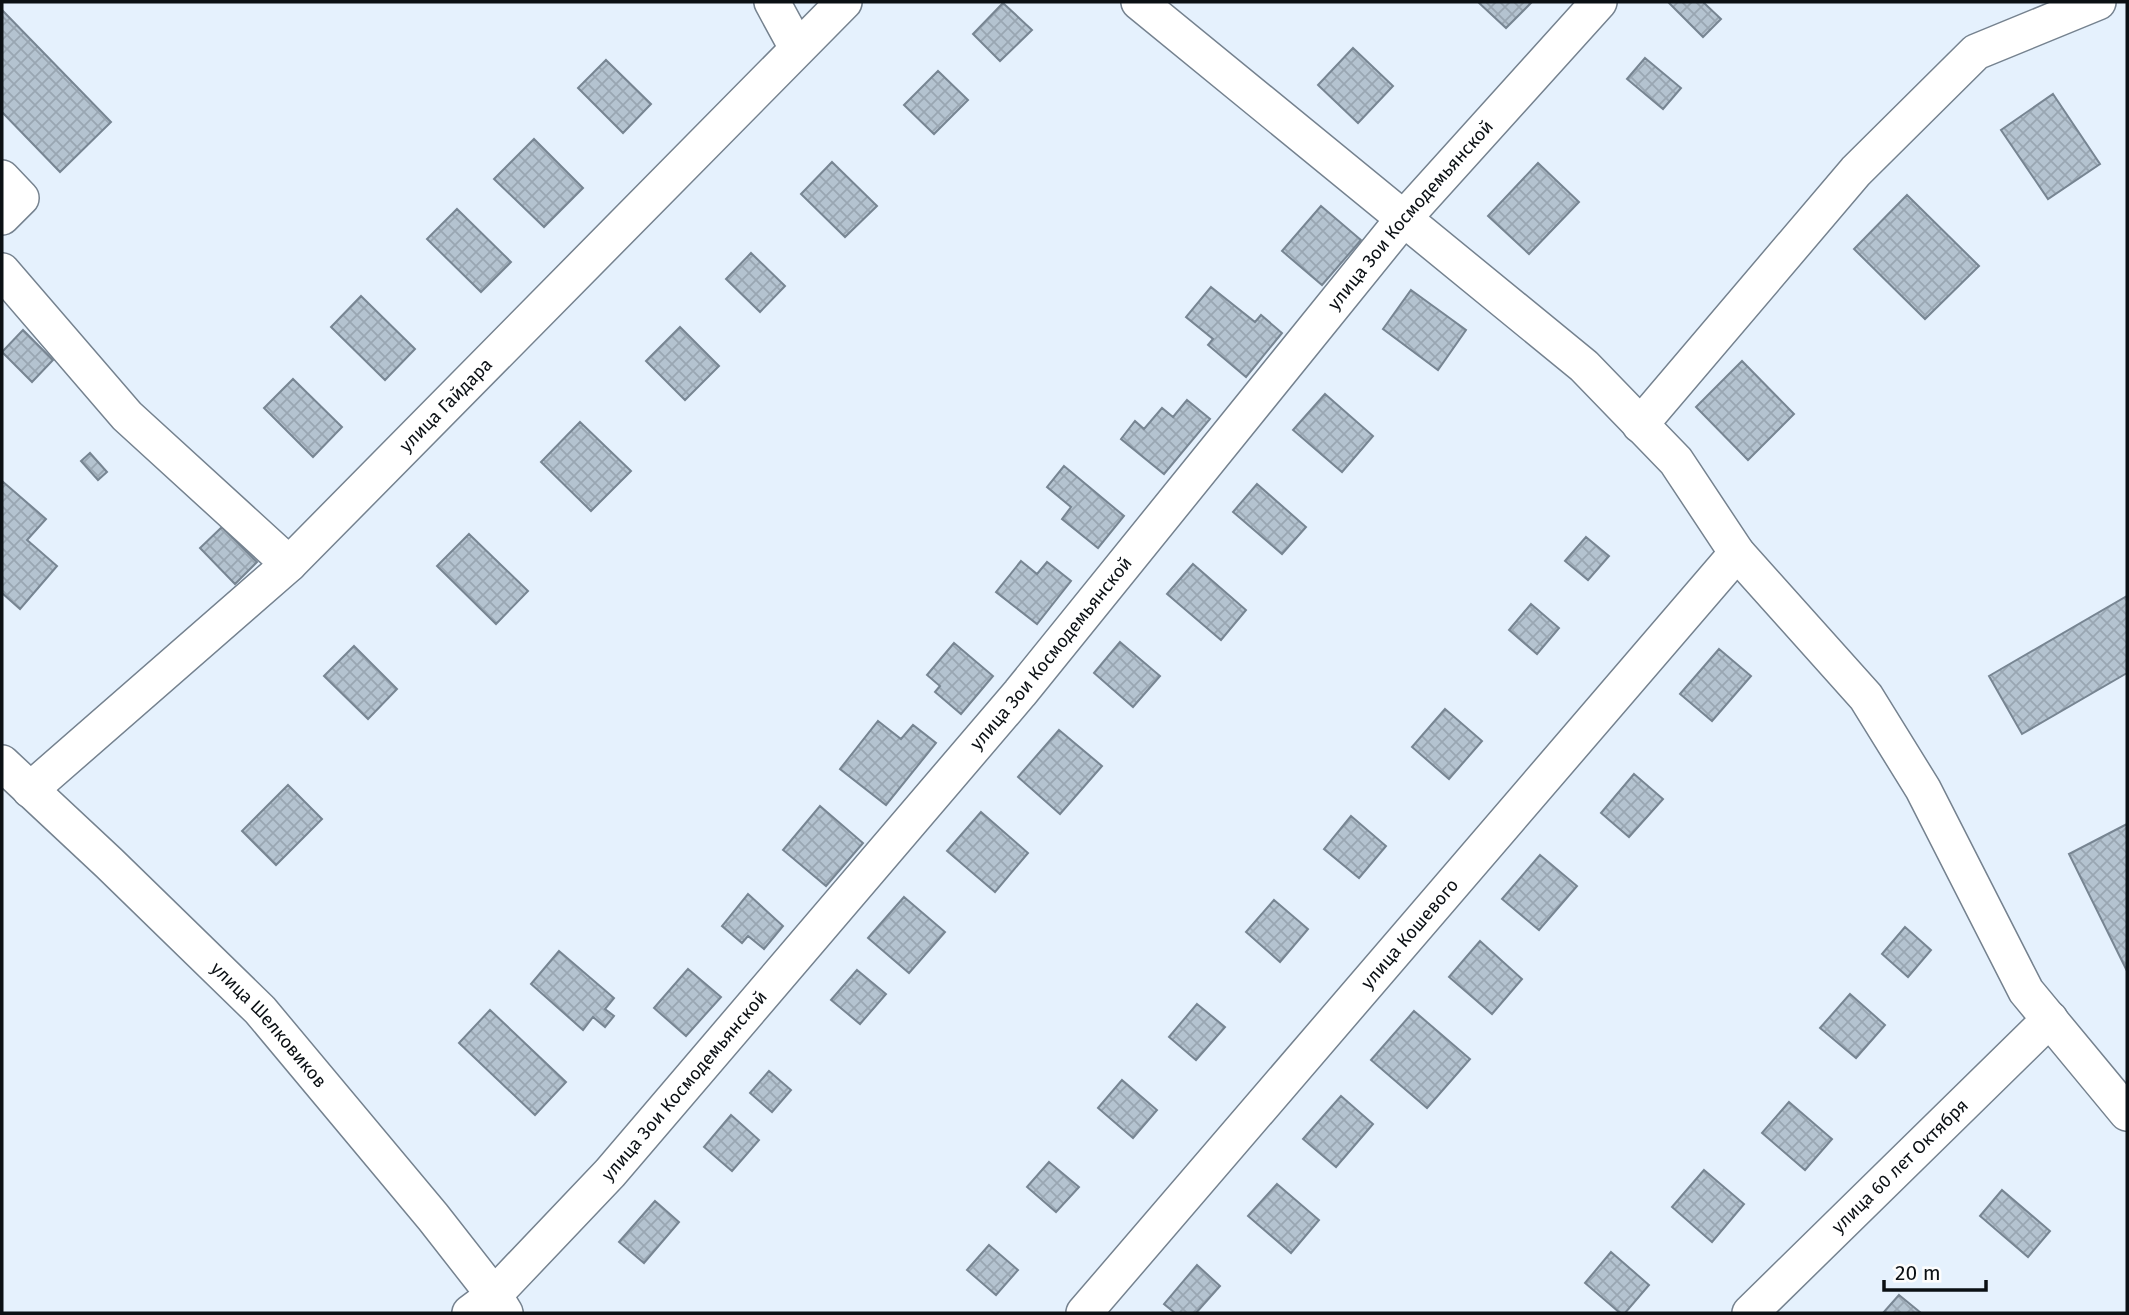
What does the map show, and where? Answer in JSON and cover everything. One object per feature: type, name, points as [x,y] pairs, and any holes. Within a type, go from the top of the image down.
[{"type":"street","points":[[772,2],[797,48]]},
{"type":"street","name":"улица Гайдара","points":[[30,790],[289,564],[844,2]]},
{"type":"street","points":[[1139,2],[1584,366],[1676,461],[1737,553],[1866,697],[1923,789],[2026,990],[2127,1113]]},
{"type":"street","name":"улица Зои Космодемьянской","points":[[490,1307],[610,1173],[1020,693],[1404,218],[1599,2]]},
{"type":"street","points":[[1640,425],[1856,171],[1976,52],[2098,2]]},
{"type":"street","points":[[2,178],[21,198],[2,216]]},
{"type":"street","points":[[2,271],[127,416],[289,564]]},
{"type":"street","name":"улица Кошевого","points":[[1084,1313],[1737,553]]},
{"type":"street","name":"улица Шелковиков","points":[[2,763],[260,1010],[433,1217],[490,1307]]},
{"type":"street","name":"улица 60 лет Октября","points":[[1749,1313],[2050,1019]]},
{"type":"building","points":[[1478,2],[1532,2],[1506,28]]},
{"type":"building","points":[[1668,2],[1703,2],[1721,19],[1703,37]]},
{"type":"building","points":[[1003,3],[1032,30],[1000,61],[973,34]]},
{"type":"building","points":[[2,10],[111,122],[60,172],[2,112]]},
{"type":"building","points":[[1353,48],[1393,86],[1358,123],[1318,85]]},
{"type":"building","points":[[1645,58],[1681,88],[1663,109],[1627,79]]},
{"type":"building","points":[[606,60],[651,104],[623,133],[578,88]]},
{"type":"building","points":[[938,71],[968,100],[934,134],[904,105]]},
{"type":"building","points":[[2053,94],[2100,164],[2048,199],[2001,130]]},
{"type":"building","points":[[534,139],[583,188],[544,227],[494,179]]},
{"type":"building","points":[[832,162],[877,206],[845,237],[801,194]]},
{"type":"building","points":[[1538,163],[1579,202],[1529,254],[1488,216]]},
{"type":"building","points":[[1907,195],[1979,266],[1925,319],[1854,249]]},
{"type":"building","points":[[1321,206],[1361,240],[1322,285],[1282,251]]},
{"type":"building","points":[[457,209],[511,262],[481,292],[427,239]]},
{"type":"building","points":[[751,253],[785,286],[760,312],[726,279]]},
{"type":"building","points":[[1211,287],[1255,322],[1261,315],[1282,333],[1246,377],[1208,345],[1213,339],[1186,317]]},
{"type":"building","points":[[1411,290],[1466,330],[1438,370],[1383,329]]},
{"type":"building","points":[[361,296],[415,349],[385,380],[331,327]]},
{"type":"building","points":[[680,327],[719,366],[685,400],[646,361]]},
{"type":"building","points":[[23,330],[53,360],[32,382],[2,352]]},
{"type":"building","points":[[1742,361],[1794,414],[1748,460],[1696,407]]},
{"type":"building","points":[[293,379],[342,427],[313,457],[264,408]]},
{"type":"building","points":[[1325,394],[1373,436],[1342,472],[1293,430]]},
{"type":"building","points":[[1187,400],[1210,419],[1164,474],[1121,439],[1135,421],[1144,429],[1162,408],[1173,417]]},
{"type":"building","points":[[580,422],[631,471],[591,511],[541,462]]},
{"type":"building","points":[[90,453],[107,472],[98,480],[81,461]]},
{"type":"building","points":[[1064,466],[1124,516],[1098,548],[1062,519],[1071,507],[1047,487]]},
{"type":"building","points":[[2,481],[46,519],[27,540],[57,566],[20,609],[2,593]]},
{"type":"building","points":[[1257,484],[1306,527],[1282,554],[1233,512]]},
{"type":"building","points":[[222,527],[257,562],[235,584],[200,548]]},
{"type":"building","points":[[469,534],[528,591],[496,624],[437,566]]},
{"type":"building","points":[[1586,537],[1609,556],[1588,580],[1565,561]]},
{"type":"building","points":[[1021,561],[1037,574],[1047,562],[1071,581],[1037,624],[996,592]]},
{"type":"building","points":[[1193,564],[1246,610],[1221,640],[1167,594]]},
{"type":"building","points":[[2127,596],[2127,673],[2022,734],[1989,676]]},
{"type":"building","points":[[1531,604],[1559,628],[1537,654],[1509,630]]},
{"type":"building","points":[[1120,642],[1160,676],[1133,707],[1094,673]]},
{"type":"building","points":[[954,643],[993,676],[961,714],[935,692],[940,686],[927,675]]},
{"type":"building","points":[[354,646],[397,689],[368,719],[324,676]]},
{"type":"building","points":[[1719,649],[1751,676],[1712,721],[1680,694]]},
{"type":"building","points":[[1445,709],[1482,741],[1449,779],[1412,747]]},
{"type":"building","points":[[878,721],[901,739],[913,725],[936,743],[886,805],[840,769]]},
{"type":"building","points":[[1059,730],[1102,766],[1060,814],[1018,777]]},
{"type":"building","points":[[1634,774],[1663,799],[1629,837],[1601,813]]},
{"type":"building","points":[[288,785],[322,819],[276,865],[242,831]]},
{"type":"building","points":[[820,806],[863,843],[826,886],[783,850]]},
{"type":"building","points":[[981,812],[1028,853],[995,892],[947,851]]},
{"type":"building","points":[[1351,816],[1386,846],[1359,878],[1324,849]]},
{"type":"building","points":[[2127,824],[2127,971],[2069,854]]},
{"type":"building","points":[[1540,855],[1577,886],[1539,930],[1502,899]]},
{"type":"building","points":[[748,894],[783,926],[764,949],[748,936],[742,943],[722,926]]},
{"type":"building","points":[[904,897],[945,932],[909,973],[868,938]]},
{"type":"building","points":[[1274,900],[1308,929],[1280,962],[1246,932]]},
{"type":"building","points":[[1905,927],[1931,950],[1908,977],[1882,954]]},
{"type":"building","points":[[1480,941],[1522,979],[1492,1014],[1449,977]]},
{"type":"building","points":[[559,951],[614,998],[605,1009],[614,1016],[605,1027],[593,1017],[583,1030],[531,984]]},
{"type":"building","points":[[688,969],[721,997],[686,1036],[654,1008]]},
{"type":"building","points":[[857,970],[886,994],[860,1024],[831,1000]]},
{"type":"building","points":[[1850,994],[1885,1025],[1856,1058],[1820,1028]]},
{"type":"building","points":[[1197,1004],[1225,1027],[1196,1060],[1169,1037]]},
{"type":"building","points":[[490,1010],[566,1082],[535,1115],[459,1043]]},
{"type":"building","points":[[1414,1011],[1470,1059],[1427,1108],[1371,1060]]},
{"type":"building","points":[[769,1071],[791,1090],[772,1112],[750,1093]]},
{"type":"building","points":[[1122,1080],[1157,1110],[1133,1138],[1098,1108]]},
{"type":"building","points":[[1341,1096],[1373,1124],[1336,1167],[1303,1139]]},
{"type":"building","points":[[1789,1102],[1832,1139],[1805,1170],[1762,1133]]},
{"type":"building","points":[[731,1115],[759,1140],[732,1171],[704,1147]]},
{"type":"building","points":[[1049,1162],[1079,1187],[1056,1212],[1027,1187]]},
{"type":"building","points":[[1704,1170],[1744,1204],[1712,1242],[1672,1207]]},
{"type":"building","points":[[1277,1184],[1319,1220],[1291,1253],[1248,1216]]},
{"type":"building","points":[[2002,1190],[2050,1231],[2028,1257],[1980,1216]]},
{"type":"building","points":[[655,1201],[679,1222],[644,1263],[619,1242]]},
{"type":"building","points":[[989,1245],[1018,1270],[996,1295],[967,1270]]},
{"type":"building","points":[[1611,1252],[1649,1285],[1625,1313],[1620,1313],[1585,1283]]},
{"type":"building","points":[[1197,1265],[1220,1286],[1196,1313],[1175,1313],[1164,1304]]},
{"type":"building","points":[[1899,1295],[1921,1313],[1883,1313]]}]
